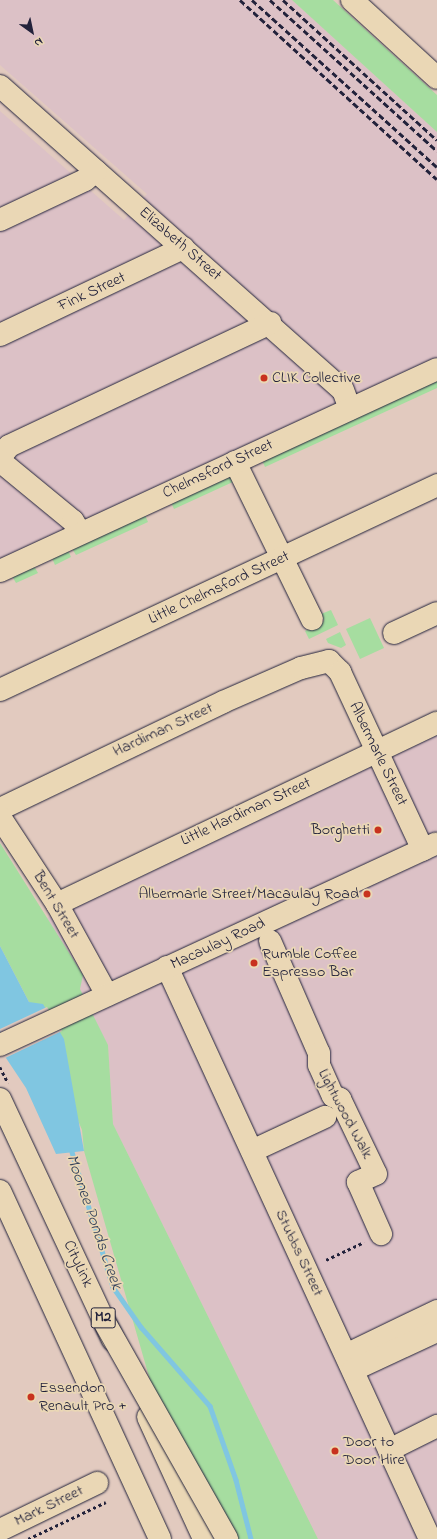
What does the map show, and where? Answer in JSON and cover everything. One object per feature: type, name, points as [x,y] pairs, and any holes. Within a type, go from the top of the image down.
[{"type":"main road","points":[[352,0],[437,78]]},
{"type":"main road","name":"Elizabeth Street","points":[[4,96],[96,171],[270,323],[295,348],[346,394],[350,409]]},
{"type":"main road","points":[[0,220],[85,180],[96,171]]},
{"type":"main road","name":"Fink Street","points":[[0,335],[183,248]]},
{"type":"main road","points":[[0,458],[9,446],[270,323]]},
{"type":"main road","name":"Chelmsford Street","points":[[0,571],[80,532],[437,369]]},
{"type":"main road","points":[[0,461],[72,521],[80,532]]},
{"type":"main road","points":[[235,462],[312,619]]},
{"type":"main road","name":"Little Chelmsford Street","points":[[0,690],[437,485]]},
{"type":"main road","points":[[394,633],[437,613]]},
{"type":"main road","name":"Albermarle Street","points":[[330,661],[340,672],[378,751],[430,846]]},
{"type":"main road","name":"Hardiman Street","points":[[0,809],[223,702],[301,668],[330,661]]},
{"type":"main road","name":"Little Hardiman Street","points":[[56,904],[437,723]]},
{"type":"main road","name":"Bent Street","points":[[0,817],[56,904],[107,995]]},
{"type":"main road","name":"Macaulay Road","points":[[0,1045],[430,846]]},
{"type":"main road","name":"Lightwood Walk","points":[[270,941],[319,1053],[319,1065],[333,1096],[340,1099],[376,1174],[358,1182],[381,1234]]},
{"type":"main road","name":"Stubbs Street","points":[[167,967],[430,1539]]},
{"type":"main road","name":"CityLink","points":[[0,1099],[204,1539]]},
{"type":"main road","points":[[252,1151],[325,1118]]},
{"type":"main road","name":"M2","points":[[0,1191],[160,1539]]},
{"type":"main road","points":[[349,1363],[437,1311]]},
{"type":"main road","points":[[105,1323],[227,1539]]},
{"type":"main road","points":[[349,1363],[437,1331]]},
{"type":"main road","points":[[389,1450],[437,1426]]},
{"type":"main road","points":[[121,1455],[153,1539]]},
{"type":"main road","name":"Mark Street","points":[[0,1530],[101,1493]]},
{"type":"path","points":[[326,1260],[381,1234]]},
{"type":"path","points":[[28,1539],[101,1493]]},
{"type":"shaded area","points":[[0,0],[292,0],[437,132],[437,382],[0,583],[0,111],[124,220],[147,194],[0,65]]},
{"type":"shaded area","points":[[437,733],[437,1539],[318,1539],[113,1124],[108,1045],[40,921]]},
{"type":"green space","points":[[292,0],[333,0],[437,95],[437,132]]},
{"type":"green space","points":[[437,373],[437,388],[265,467],[261,458]]},
{"type":"green space","points":[[225,471],[235,481],[174,509],[170,500]]},
{"type":"green space","points":[[145,515],[148,522],[76,555],[71,547]]},
{"type":"green space","points":[[67,548],[71,557],[55,565],[51,556]]},
{"type":"green space","points":[[33,564],[38,573],[16,583],[11,574]]},
{"type":"green space","points":[[331,610],[338,625],[309,639],[305,631],[324,621],[321,614]]},
{"type":"green space","points":[[370,618],[384,648],[360,659],[346,629]]},
{"type":"green space","points":[[340,632],[346,645],[341,648],[328,643],[326,639]]},
{"type":"green space","points":[[0,843],[83,975],[80,989],[108,1045],[113,1124],[318,1539],[222,1539],[154,1394],[84,1151],[82,1130],[29,1002],[0,946]]},
{"type":"water","name":"Moonee Ponds Creek","points":[[0,946],[29,1002],[43,1004],[64,1039],[84,1151],[56,1154],[26,1088],[0,1049]]},
{"type":"pier","points":[[47,1007],[62,1031],[3,1059],[0,1029]]},
{"type":"waterway","name":"Moonee Ponds Creek","points":[[72,1152],[113,1287],[141,1327],[210,1406],[236,1480],[251,1539]]},
{"type":"railway","points":[[240,0],[437,179]]},
{"type":"railway","points":[[252,0],[437,167]]},
{"type":"railway","points":[[270,0],[437,151]]},
{"type":"railway","points":[[283,0],[437,140]]},
{"type":"place","name":"CLIK Collective","points":[[264,378]]},
{"type":"place","name":"Borghetti","points":[[378,830]]},
{"type":"place","name":"Albermarle Street/Macaulay Road","points":[[367,894]]},
{"type":"place","name":"Rumble Coffee Espresso Bar","points":[[254,963]]},
{"type":"place","name":"Essendon Renault Pro +","points":[[31,1397]]},
{"type":"place","name":"Door to Door Hire","points":[[335,1451]]}]
